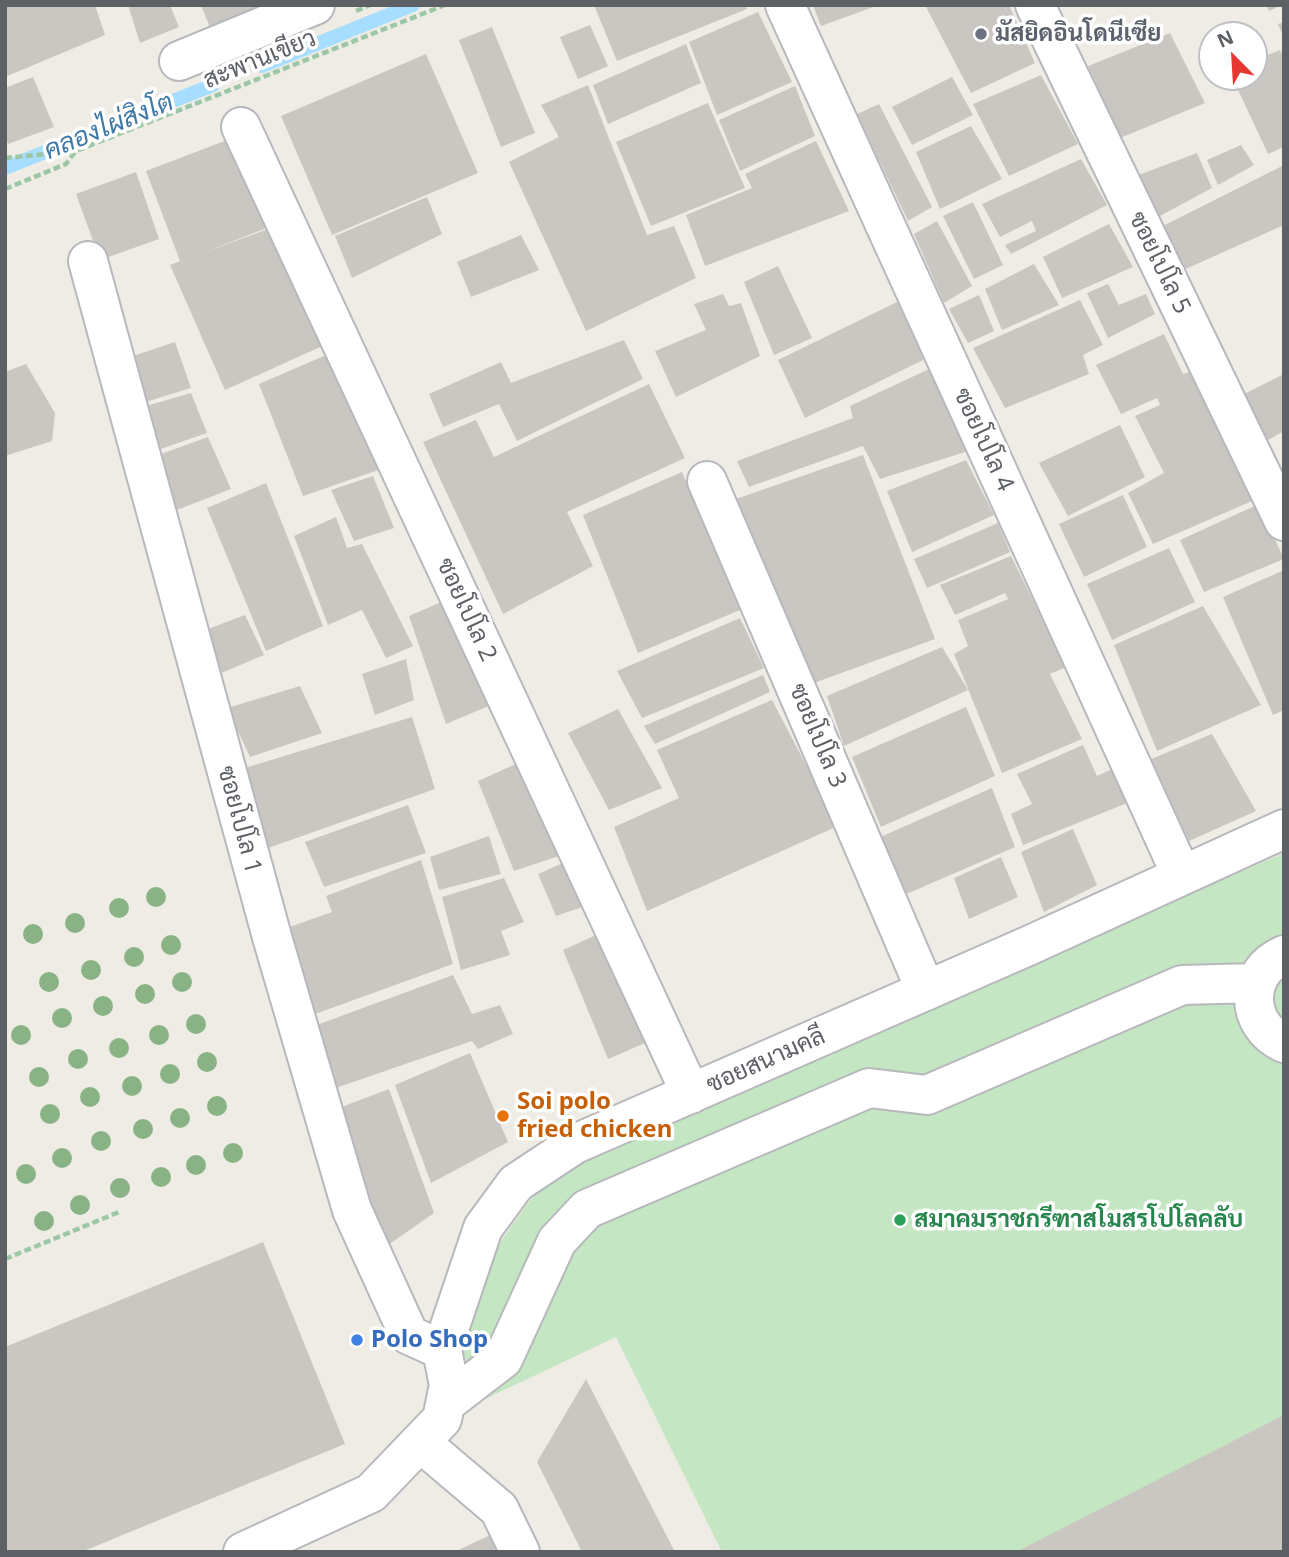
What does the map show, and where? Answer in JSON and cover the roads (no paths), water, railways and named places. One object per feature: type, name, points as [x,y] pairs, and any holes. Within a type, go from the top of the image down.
[{"type":"street","points":[[179,61],[315,5]]},
{"type":"street","name":"ซอยโปโล 4","points":[[785,5],[1181,874]]},
{"type":"street","name":"ซอยโปโล 5","points":[[1035,5],[1284,521]]},
{"type":"street","name":"ซอยโปโล 2","points":[[241,127],[691,1094]]},
{"type":"street","name":"ซอยโปโล 1","points":[[88,261],[268,924],[352,1210],[409,1335],[442,1350]]},
{"type":"street","name":"ซอยโปโล 3","points":[[707,481],[926,991]]},
{"type":"street","name":"ซอยสนามคลี","points":[[446,1403],[449,1385],[442,1350],[483,1228],[516,1183],[575,1144],[926,991],[1181,874],[1284,830]]},
{"type":"street","points":[[1284,956],[1263,969],[1255,983],[1253,999],[1255,1014],[1262,1028],[1284,1042]]},
{"type":"street","points":[[243,1552],[371,1493],[442,1419],[446,1403],[503,1359],[557,1241],[587,1209],[869,1088],[927,1095],[1182,985],[1255,983]]},
{"type":"street","points":[[420,1442],[499,1509],[520,1552]]},
{"type":"waterway","name":"คลองไผ่สิงโต","points":[[262,66],[413,5]]},
{"type":"waterway","name":"คลองไผ่สิงโต","points":[[5,168],[213,85]]},
{"type":"place","name":"มัสยิดอินโดนีเซีย","points":[[981,34]]},
{"type":"place","name":"Soi polo fried chicken","points":[[503,1116]]},
{"type":"place","name":"สมาคมราชกรีฑาสโมสรโปโลคลับ","points":[[900,1220]]},
{"type":"place","name":"Polo Shop","points":[[357,1340]]}]
